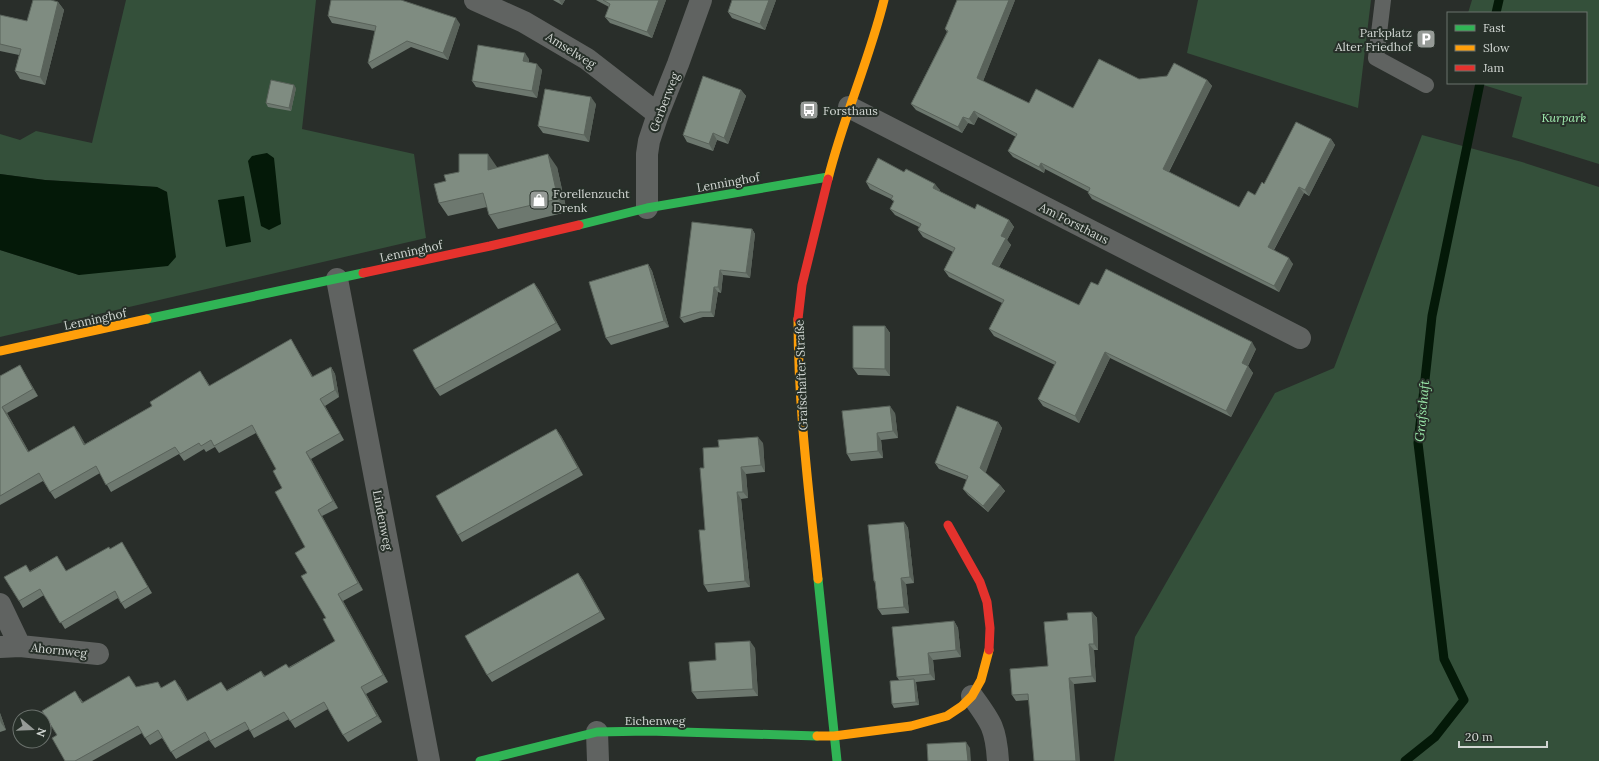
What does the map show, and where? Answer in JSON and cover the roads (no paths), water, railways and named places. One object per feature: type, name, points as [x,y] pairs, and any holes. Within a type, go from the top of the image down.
[{"type":"street","name":"Amselweg","points":[[475,0],[524,22],[587,59],[658,114]]},
{"type":"street","name":"Gerberweg","points":[[647,208],[647,154],[658,114],[701,0]]},
{"type":"street","name":"Grafschafter Straße","points":[[837,761],[804,442],[798,354],[798,319],[802,285],[828,177],[849,107],[877,28],[884,0]]},
{"type":"street","name":"Am Forsthaus","points":[[849,107],[1300,338]]},
{"type":"street","name":"Lenninghof","points":[[0,351],[490,246],[647,208],[828,177]]},
{"type":"street","name":"Lindenweg","points":[[337,279],[429,761]]},
{"type":"street","points":[[834,736],[911,726],[930,722],[947,716],[962,706],[972,696],[981,680],[990,647],[990,628],[987,602],[980,582],[965,552],[948,525]]},
{"type":"street","name":"Ahornweg","points":[[0,604],[10,646],[98,654]]},
{"type":"street","points":[[972,696],[994,728],[997,742],[998,761]]},
{"type":"street","name":"Eichenweg","points":[[480,761],[597,732],[648,731],[834,736]]},
{"type":"street","points":[[597,732],[598,761]]},
{"type":"lane","points":[[1383,0],[1376,58],[1426,85]]},
{"type":"waterway","name":"Grafschaft","points":[[1496,12],[1499,0]]},
{"type":"waterway","name":"Grafschaft","points":[[1405,761],[1435,737],[1464,700],[1444,659],[1418,443],[1432,316],[1480,84]]},
{"type":"place","name":"Parkplatz Alter Friedhof","points":[[1426,39]]},
{"type":"place","name":"Forsthaus","points":[[809,110]]},
{"type":"place","name":"Forellenzucht Drenk","points":[[539,200]]},
{"type":"park label","name":"Kurpark","points":[[1564,117]]}]
